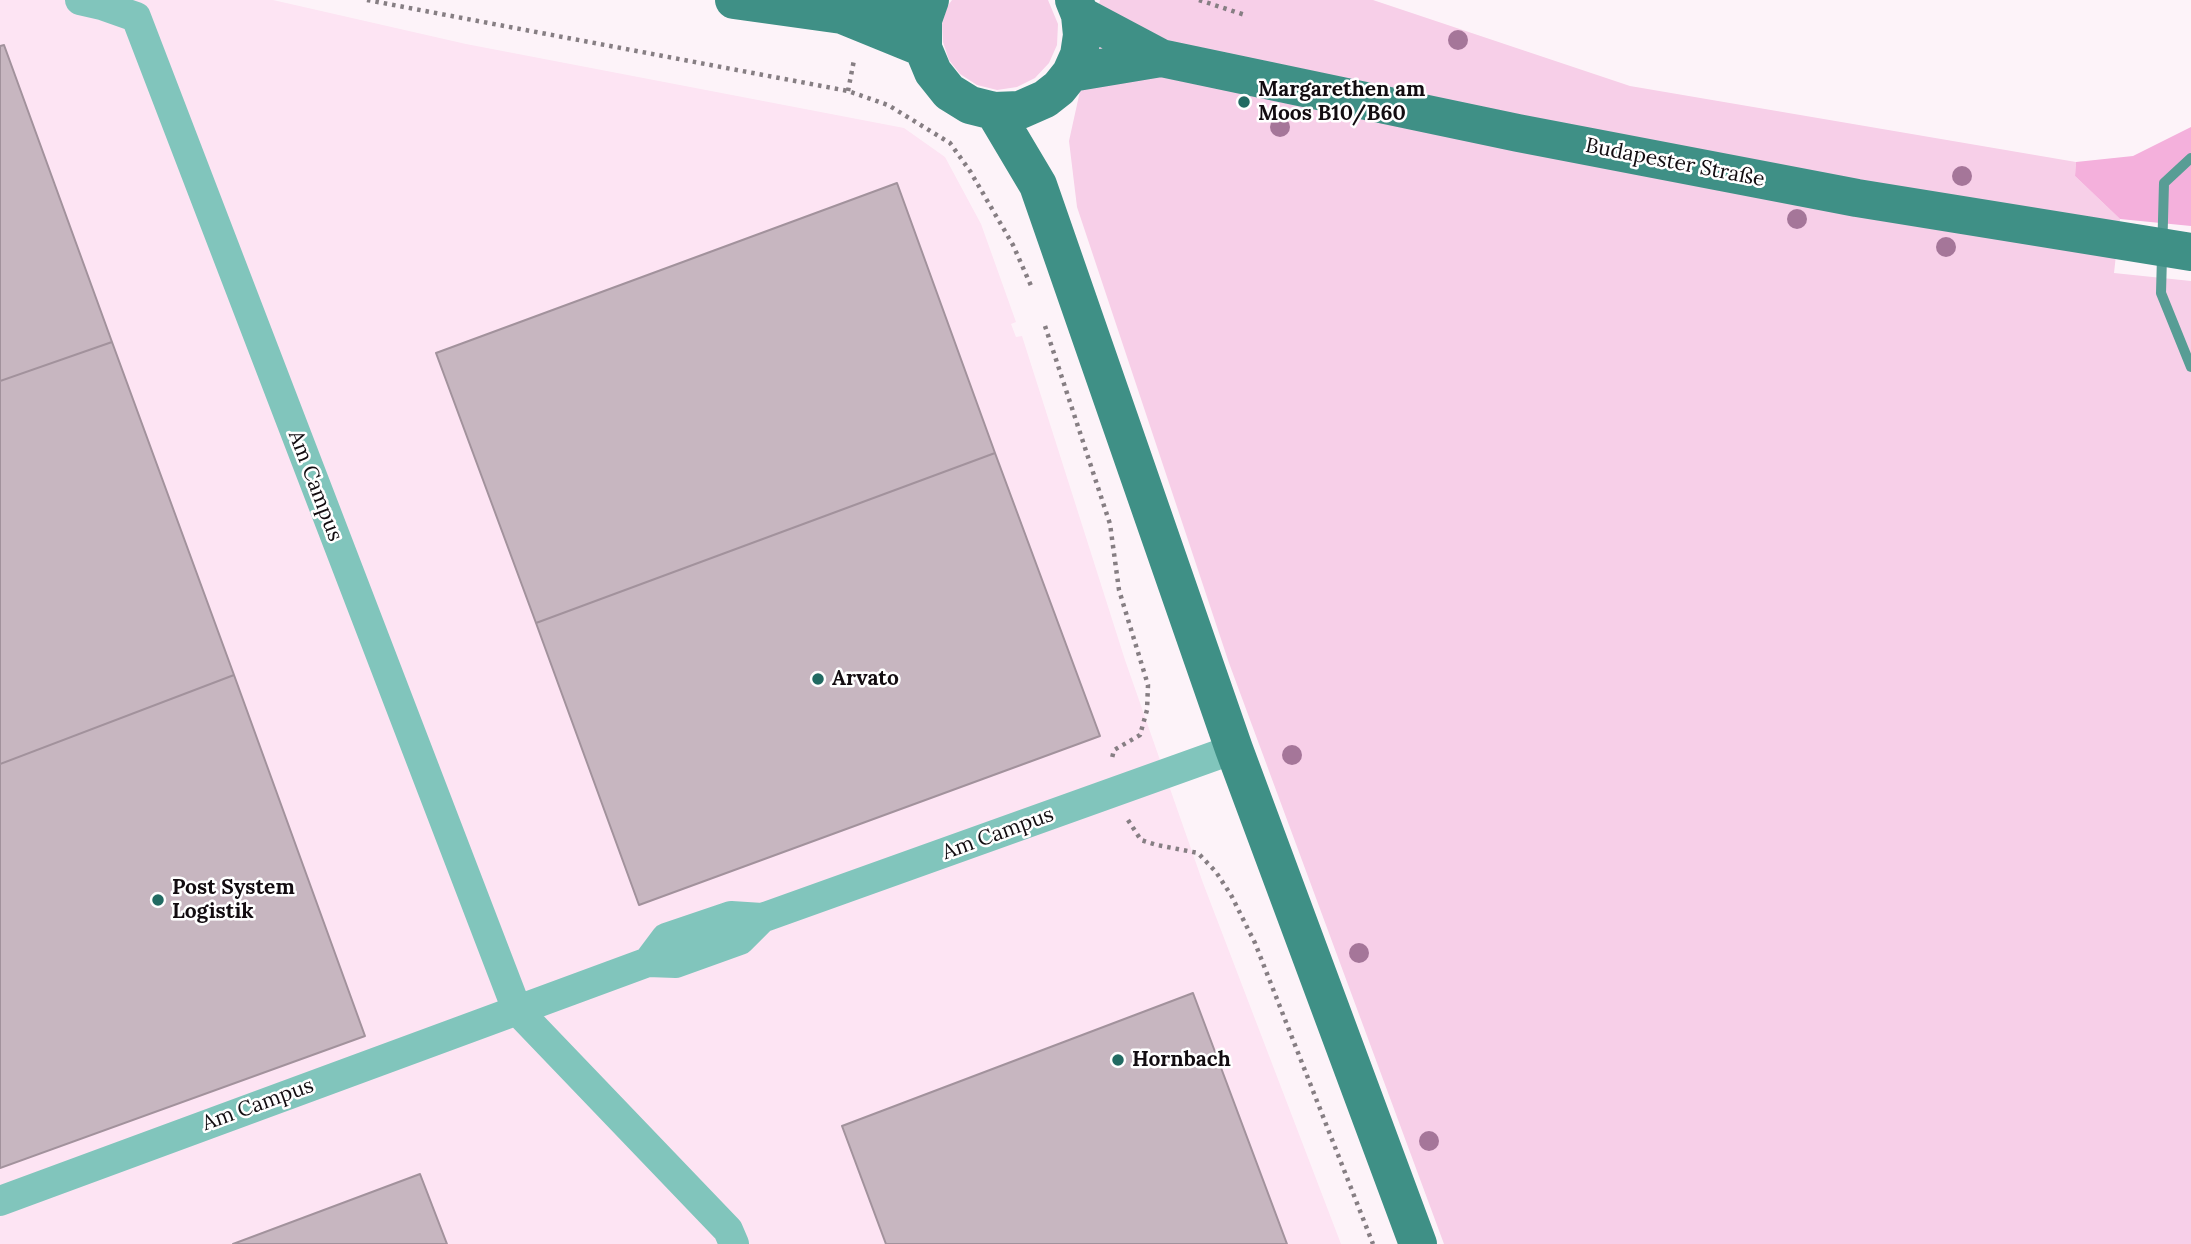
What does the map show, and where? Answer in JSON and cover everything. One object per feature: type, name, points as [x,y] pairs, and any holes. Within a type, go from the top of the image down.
[{"type":"main road","points":[[734,0],[842,15],[923,48]]},
{"type":"main road","points":[[842,15],[905,0]]},
{"type":"main road","points":[[930,0],[923,20],[923,48],[933,72],[949,92],[970,105],[995,111],[1038,185],[1234,750],[1418,1244]]},
{"type":"main road","points":[[1038,185],[1058,86],[1079,55],[1082,35],[1077,8]]},
{"type":"main road","name":"Budapester Straße","points":[[1077,8],[1161,58],[1518,133],[1857,198],[2191,252]]},
{"type":"main road","name":"Budapester Straße","points":[[995,111],[1020,110],[1058,86],[1161,58]]},
{"type":"street","name":"Am Campus","points":[[80,0],[136,17],[517,1010],[731,1237]]},
{"type":"street","name":"Am Campus","points":[[0,1201],[648,962],[666,938],[731,916],[762,918],[1234,750]]},
{"type":"path","points":[[367,0],[848,91],[888,105],[950,143],[970,171],[1013,245],[1034,294]]},
{"type":"path","points":[[1199,0],[1245,15]]},
{"type":"path","points":[[1043,319],[1110,524],[1119,590],[1148,685],[1147,710],[1140,735],[1114,750],[1111,762],[1128,823],[1141,840],[1198,853],[1216,872],[1231,895],[1260,956],[1373,1244]]},
{"type":"shaded area","points":[[0,0],[273,0],[466,44],[904,128],[945,157],[981,224],[1016,322],[1011,324],[1016,337],[1022,336],[1125,660],[1203,883],[1341,1244],[0,1244]]},
{"type":"shaded area","points":[[952,0],[1048,0],[1058,24],[1057,45],[1049,63],[1035,78],[1017,87],[997,90],[977,85],[960,74],[949,60],[943,42],[942,24]]},
{"type":"shaded area","points":[[1100,0],[1373,0],[1630,86],[2076,162],[2075,176],[2120,219],[2114,273],[2191,281],[2191,1244],[1444,1244],[1229,663],[1077,207],[1069,141]]},
{"type":"shaded area","points":[[2191,127],[2191,226],[2120,219],[2075,176],[2076,162],[2133,156]]},
{"type":"building","points":[[4,45],[112,342],[0,381],[0,46]]},
{"type":"building","points":[[897,183],[995,453],[536,623],[436,353]]},
{"type":"building","points":[[112,342],[234,675],[0,764],[0,381]]},
{"type":"building","name":"Arvato","points":[[995,453],[1100,736],[639,905],[536,623]]},
{"type":"building","name":"Post System Logistik","points":[[234,675],[365,1036],[0,1168],[0,764]]},
{"type":"building","name":"Hornbach","points":[[1193,993],[1287,1244],[886,1244],[842,1126]]},
{"type":"building","points":[[420,1174],[447,1244],[233,1244]]},
{"type":"waterway","points":[[2191,158],[2164,183],[2161,293],[2191,367]]},
{"type":"place","name":"Margarethen am Moos B10/B60","points":[[1244,102]]},
{"type":"place","name":"Arvato","points":[[818,679]]},
{"type":"place","name":"Post System Logistik","points":[[158,900]]},
{"type":"place","name":"Hornbach","points":[[1118,1060]]}]
